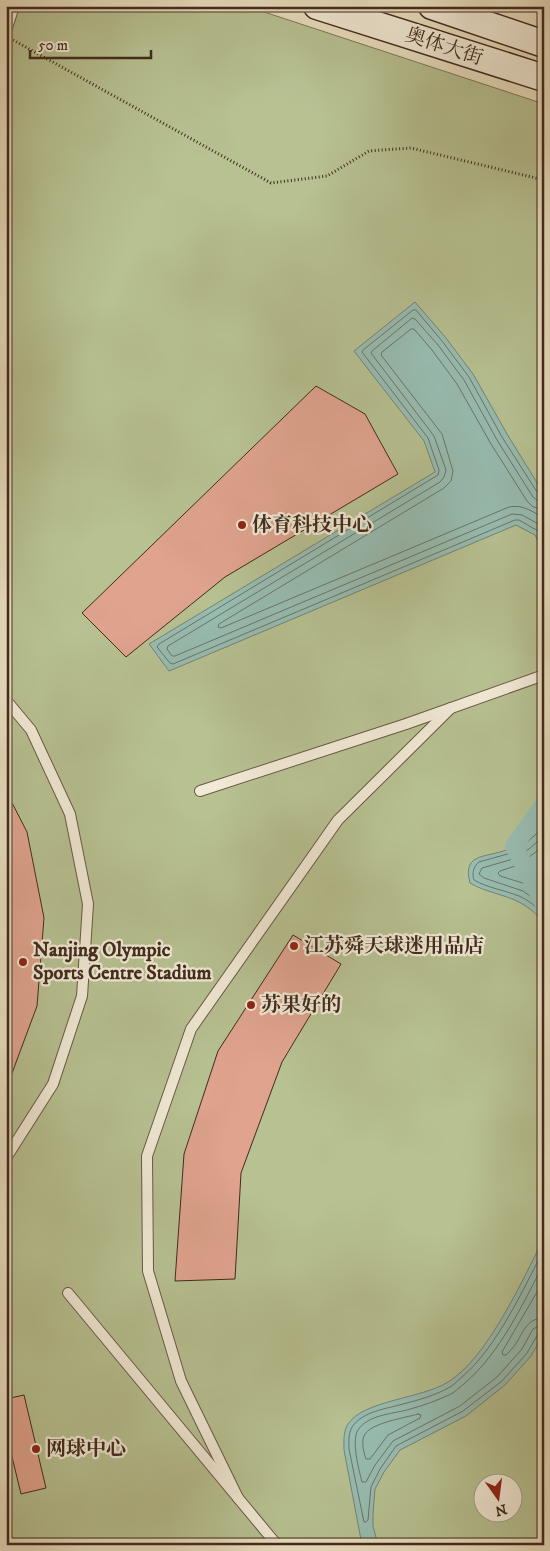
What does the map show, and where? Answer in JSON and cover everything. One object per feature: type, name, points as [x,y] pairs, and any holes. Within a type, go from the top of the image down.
[{"type":"main road","name":"奥体大街","points":[[316,6],[544,78]]},
{"type":"main road","name":"奥体大街","points":[[432,6],[544,44]]},
{"type":"lane","points":[[6,31],[14,6]]},
{"type":"lane","points":[[200,791],[406,724],[544,675]]},
{"type":"lane","points":[[6,700],[31,730],[70,814],[88,904],[82,996],[53,1084],[6,1158]]},
{"type":"lane","points":[[238,1498],[180,1382],[148,1271],[147,1156],[191,1029],[338,820],[451,708]]},
{"type":"lane","points":[[68,1293],[277,1545]]},
{"type":"path","points":[[6,36],[271,182],[327,176],[369,151],[411,148],[544,180]]},
{"type":"green space","points":[[6,6],[246,6],[544,104],[544,1545],[6,1545]]},
{"type":"water","points":[[415,302],[446,338],[473,374],[544,494],[544,553],[535,535],[516,525],[169,671],[149,644],[435,472],[424,441],[354,351]]},
{"type":"water","points":[[544,819],[544,922],[529,908],[519,902],[470,883],[468,872],[474,860],[510,848],[528,835]]},
{"type":"water","points":[[544,1238],[544,1333],[531,1356],[505,1385],[466,1416],[400,1450],[384,1472],[375,1489],[373,1526],[378,1545],[362,1545],[344,1450],[346,1427],[356,1416],[367,1410],[437,1388],[462,1371],[476,1356],[503,1317]]},
{"type":"building","name":"体育科技中心","points":[[316,386],[365,414],[398,474],[225,577],[126,657],[82,613]]},
{"type":"building","name":"Nanjing Olympic Sports Centre Stadium","points":[[6,791],[27,832],[44,918],[37,1006],[8,1084],[6,1084]]},
{"type":"building","points":[[293,935],[341,964],[282,1062],[241,1173],[235,1279],[175,1281],[184,1154],[218,1051]]},
{"type":"building","points":[[24,1395],[46,1488],[21,1494],[6,1432],[6,1399]]},
{"type":"waterway","points":[[544,804],[514,846],[544,904]]},
{"type":"place","name":"体育科技中心","points":[[242,525]]},
{"type":"place","name":"江苏舜天球迷用品店","points":[[294,946]]},
{"type":"place","name":"Nanjing Olympic Sports Centre Stadium","points":[[23,962]]},
{"type":"place","name":"苏果好的","points":[[251,1005]]},
{"type":"place","name":"网球中心","points":[[36,1449]]}]
